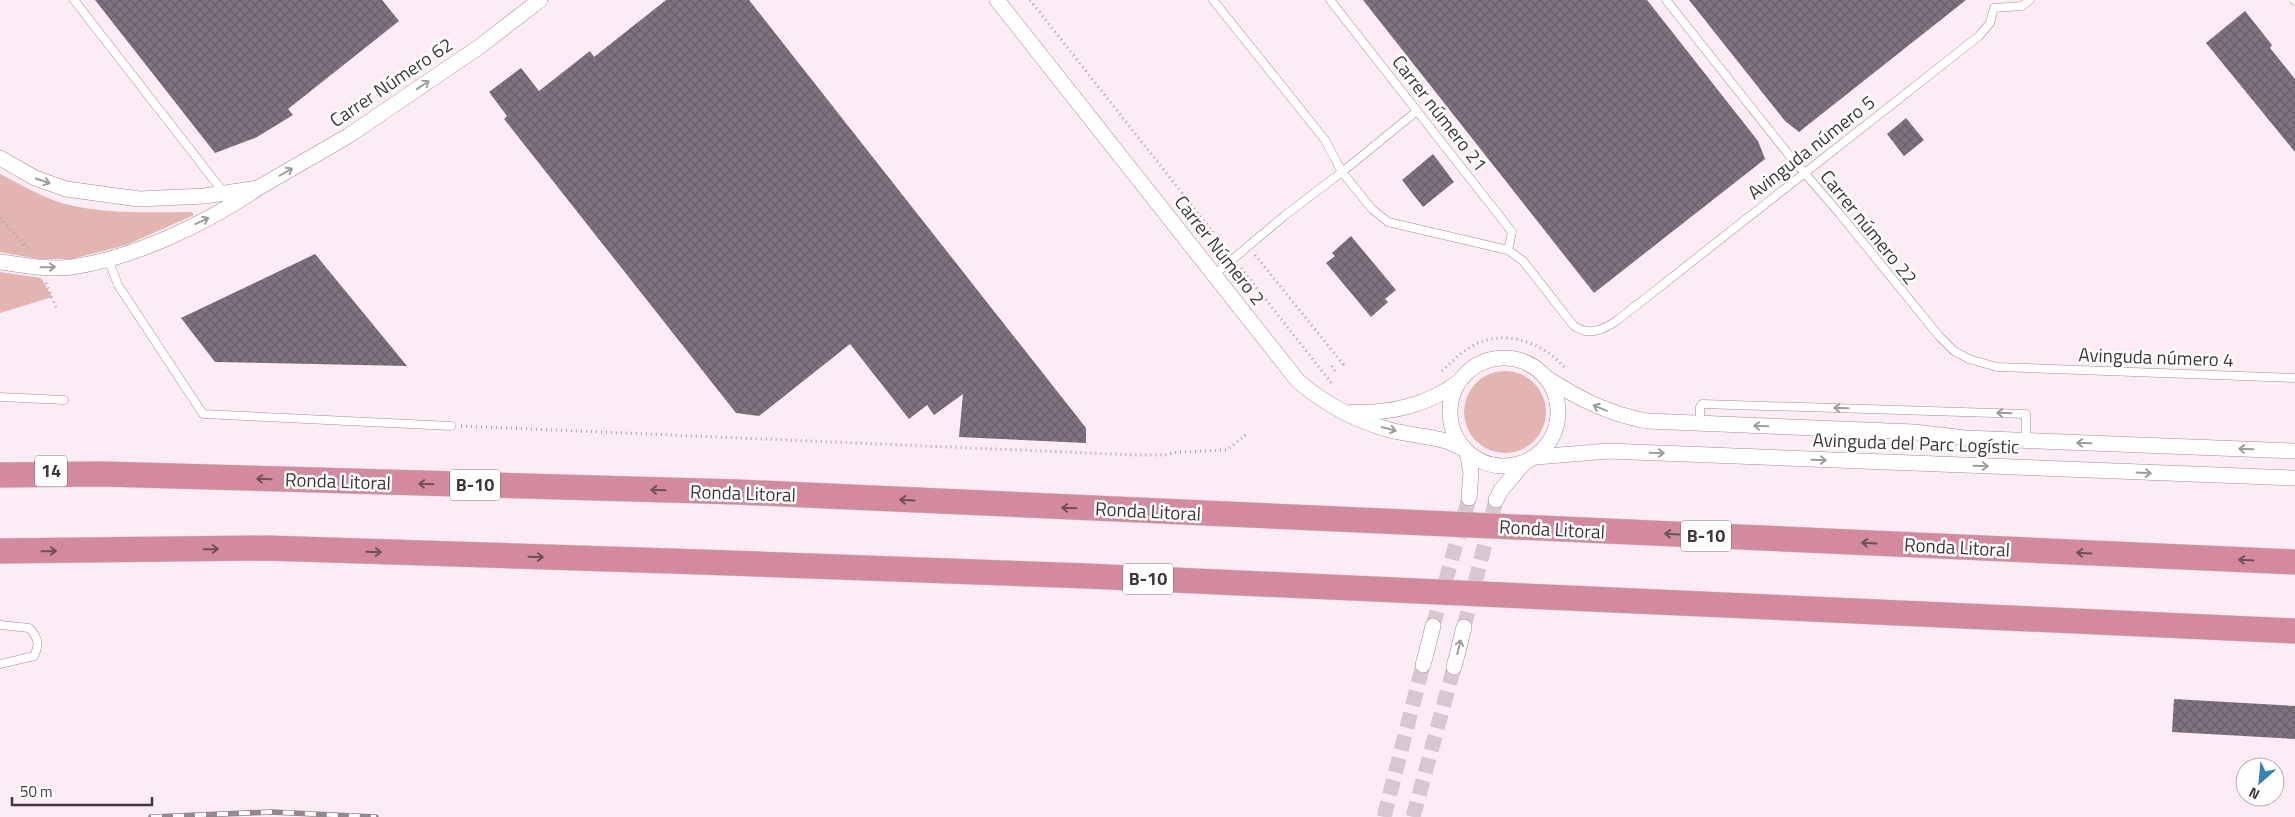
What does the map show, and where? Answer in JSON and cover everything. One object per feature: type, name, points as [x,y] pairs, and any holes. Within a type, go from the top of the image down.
[{"type":"highway","name":"14","points":[[0,467],[102,474]]},
{"type":"highway","name":"Ronda Litoral","points":[[0,475],[102,474],[748,493],[2295,562]]},
{"type":"highway","name":"B-10","points":[[0,551],[266,548],[701,562],[1097,577],[2295,631]]},
{"type":"street","name":"Carrer Número 62","points":[[0,262],[38,267],[71,267],[126,255],[223,211],[258,188],[348,136],[479,47],[540,0]]},
{"type":"street","name":"Carrer Número 2","points":[[997,0],[1298,381],[1313,394],[1343,412],[1392,430],[1446,440],[1466,451]]},
{"type":"street","name":"Carrer Número 62","points":[[0,158],[34,178],[66,189],[139,199],[206,196],[258,188]]},
{"type":"street","points":[[1343,412],[1373,413],[1407,407],[1441,393],[1460,380],[1472,368],[1487,360],[1504,358],[1521,360],[1536,368],[1547,378],[1556,394],[1558,421],[1549,445],[1530,460],[1501,490],[1496,500]]},
{"type":"street","name":"Avinguda del Parc Logístic","points":[[1547,378],[1586,402],[1627,417],[1647,421],[1914,432],[1965,438],[2295,451]]},
{"type":"street","points":[[1460,380],[1452,395],[1450,412],[1452,429],[1466,451],[1471,472],[1469,498]]},
{"type":"street","points":[[1466,451],[1487,464],[1503,467],[1530,460]]},
{"type":"street","name":"Avinguda del Parc Logístic","points":[[1530,460],[1608,451],[2295,478]]},
{"type":"street","points":[[1423,665],[1433,626]]},
{"type":"street","points":[[1454,667],[1464,627]]},
{"type":"lane","points":[[74,0],[224,193]]},
{"type":"lane","points":[[1213,0],[1325,140],[1342,172],[1363,200],[1380,217],[1398,226],[1508,250]]},
{"type":"lane","name":"Carrer número 21","points":[[1330,0],[1512,232],[1508,250]]},
{"type":"lane","name":"Carrer número 22","points":[[1666,0],[1804,173],[1939,336],[1954,351],[1969,359],[1985,365],[2015,368]]},
{"type":"lane","name":"Avinguda número 5","points":[[1508,250],[1524,261],[1574,326],[1580,330],[1592,332],[1608,327],[1979,36],[1990,23],[1994,4],[2022,6],[2030,0]]},
{"type":"lane","points":[[1214,275],[1417,111]]},
{"type":"lane","points":[[108,259],[118,285],[203,414],[451,426]]},
{"type":"lane","name":"Avinguda número 4","points":[[2015,368],[2295,378]]},
{"type":"lane","points":[[0,398],[64,400]]},
{"type":"lane","points":[[1700,423],[1700,407],[1702,404],[2026,414],[2026,440]]},
{"type":"lane","points":[[0,625],[28,628],[37,636],[38,647],[34,656],[0,664]]},
{"type":"path","points":[[1030,0],[1222,244]]},
{"type":"path","points":[[0,218],[28,248],[31,255]]},
{"type":"path","points":[[1248,246],[1343,364],[1342,366]]},
{"type":"path","points":[[43,277],[53,296],[56,308]]},
{"type":"path","points":[[1332,366],[1335,371]]},
{"type":"path","points":[[451,426],[1136,455],[1166,455],[1177,452],[1228,450],[1248,433]]},
{"type":"shaded area","points":[[0,174],[46,197],[78,207],[127,212],[192,212],[194,215],[126,245],[72,259],[38,259],[0,252]]},
{"type":"shaded area","points":[[0,272],[41,278],[52,297],[0,313]]},
{"type":"shaded area","points":[[1505,371],[1521,374],[1534,383],[1543,396],[1546,412],[1543,428],[1534,441],[1521,450],[1505,453],[1489,450],[1476,441],[1467,428],[1464,412],[1467,396],[1476,383],[1489,374]]},
{"type":"building","points":[[95,0],[382,0],[399,21],[288,109],[293,115],[257,137],[215,153]]},
{"type":"building","points":[[666,0],[749,0],[1086,428],[1086,443],[959,437],[963,394],[934,415],[927,405],[909,419],[850,344],[759,416],[736,413],[504,119],[507,116],[489,92],[521,68],[539,91],[590,51],[594,57]]},
{"type":"building","points":[[1363,0],[1647,0],[1758,141],[1765,159],[1594,293]]},
{"type":"building","points":[[1689,0],[1966,0],[1799,132],[1785,121]]},
{"type":"building","points":[[2245,11],[2272,45],[2270,48],[2295,79],[2295,152],[2206,43]]},
{"type":"building","points":[[1906,118],[1924,140],[1904,156],[1887,134]]},
{"type":"building","points":[[1433,154],[1454,182],[1423,207],[1402,180]]},
{"type":"building","points":[[1351,236],[1396,290],[1385,299],[1388,302],[1371,317],[1326,263],[1335,256],[1332,253]]},
{"type":"building","points":[[315,254],[407,366],[215,362],[181,318]]},
{"type":"building","points":[[2174,699],[2295,706],[2295,739],[2172,732]]},
{"type":"tunnel","points":[[1433,626],[1469,498]]},
{"type":"tunnel","points":[[1464,627],[1496,500]]},
{"type":"tunnel","points":[[1384,817],[1423,665]]},
{"type":"tunnel","points":[[1413,817],[1454,667]]},
{"type":"railway","points":[[151,817],[271,812],[376,817]]}]
